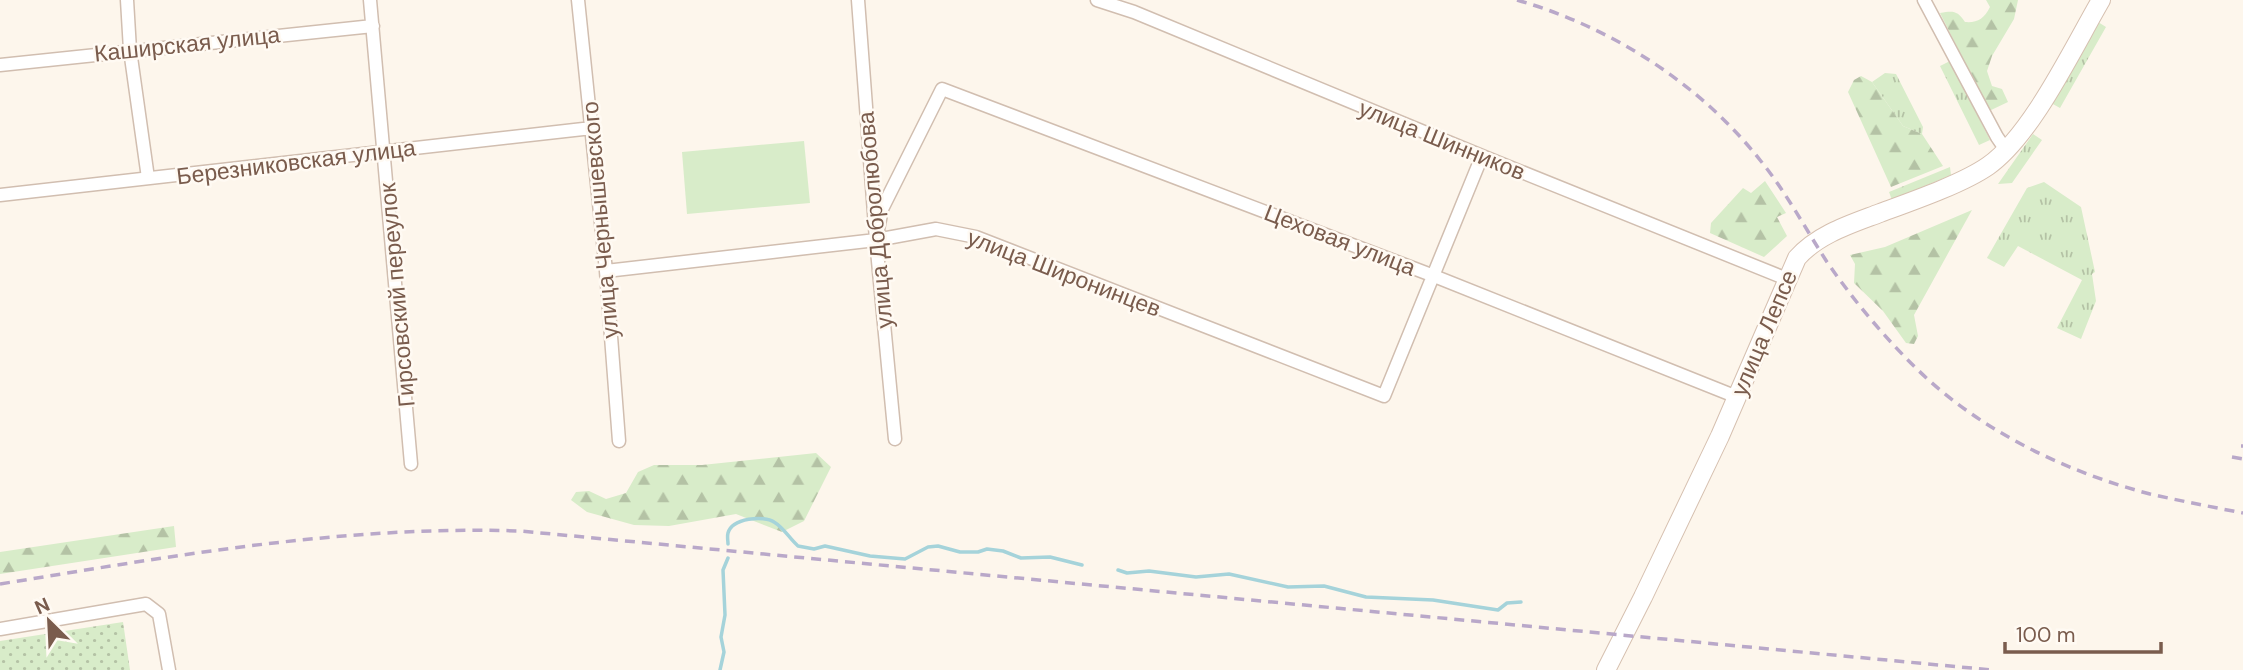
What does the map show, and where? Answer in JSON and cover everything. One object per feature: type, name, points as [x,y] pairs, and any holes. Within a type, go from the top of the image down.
[{"type":"main road","name":"улица Лепсе","points":[[1606,670],[1639,607],[1737,397],[1797,258],[1807,248],[1839,229],[1979,172],[2006,150],[2031,121],[2101,0]]},
{"type":"street","points":[[127,0],[130,50],[148,178]]},
{"type":"street","name":"Гирсовский переулок","points":[[370,0],[411,464]]},
{"type":"street","name":"улица Чернышевского","points":[[578,0],[606,271],[619,441]]},
{"type":"street","name":"улица Добролюбова","points":[[858,0],[876,240],[895,439]]},
{"type":"street","name":"улица Шинников","points":[[1097,0],[1134,12],[1787,279]]},
{"type":"street","points":[[1924,0],[2006,150]]},
{"type":"street","name":"Каширская улица","points":[[0,65],[373,26]]},
{"type":"street","name":"Цеховая улица","points":[[876,240],[882,209],[942,89],[1434,276],[1737,397]]},
{"type":"street","name":"Березниковская улица","points":[[0,195],[592,128]]},
{"type":"street","points":[[1434,276],[1482,156]]},
{"type":"street","name":"улица Широнинцев","points":[[606,271],[876,240],[936,229],[976,237],[1384,396],[1434,276]]},
{"type":"street","points":[[0,629],[146,604],[159,614],[169,670]]},
{"type":"green space","points":[[1986,0],[2018,0],[2014,19],[1992,56],[1987,71],[1992,86],[2002,89],[2008,102],[1989,111],[1940,13],[1954,12],[1965,22],[1977,21],[1990,7]]},
{"type":"green space","points":[[2098,22],[2106,27],[2060,108],[2051,103]]},
{"type":"green space","points":[[1950,61],[1990,140],[1979,145],[1940,66]]},
{"type":"green space","points":[[1885,73],[1896,74],[1923,127],[1922,134],[1903,126],[1872,82]]},
{"type":"green space","points":[[1861,76],[1872,82],[1903,126],[1922,134],[1943,166],[1891,187],[1848,92],[1854,80]]},
{"type":"green space","points":[[2033,134],[2042,140],[2012,183],[1998,184]]},
{"type":"green space","points":[[804,141],[810,203],[687,214],[682,152]]},
{"type":"green space","points":[[1950,167],[1951,175],[1892,200],[1889,192]]},
{"type":"green space","points":[[1765,181],[1786,213],[1777,217],[1787,236],[1764,257],[1710,233],[1711,223],[1743,188],[1751,193]]},
{"type":"green space","points":[[2044,182],[2081,207],[2095,272],[2092,274],[2096,301],[2081,339],[2057,328],[2082,280],[2018,246],[2004,267],[1987,258],[2027,188]]},
{"type":"green space","points":[[1972,210],[1914,315],[1918,336],[1914,344],[1906,343],[1883,311],[1854,283],[1855,264],[1850,255],[1885,247]]},
{"type":"green space","points":[[816,453],[831,467],[804,521],[782,532],[736,514],[669,526],[634,525],[587,512],[571,500],[576,492],[589,491],[606,499],[626,493],[638,472],[654,465],[702,465]]},
{"type":"green space","points":[[174,526],[176,547],[0,574],[0,552]]},
{"type":"green space","points":[[123,622],[130,670],[0,670],[0,641]]},
{"type":"waterway","points":[[728,544],[728,533],[735,524],[749,519],[763,519],[778,524],[798,546],[814,549],[825,546],[870,556],[905,559],[928,547],[938,546],[960,552],[987,549],[1003,551],[1021,558],[1050,557],[1082,565]]},
{"type":"waterway","points":[[720,670],[724,652],[721,637],[725,615],[723,570],[728,558]]},
{"type":"waterway","points":[[1118,570],[1127,573],[1149,571],[1196,577],[1229,574],[1288,587],[1324,586],[1366,597],[1433,600],[1498,610],[1507,603],[1521,602]]},
{"type":"railway","points":[[1517,0],[1552,11],[1619,42],[1651,61],[1710,106],[1760,160],[1787,197],[1827,262],[1870,319],[1919,371],[1969,412],[2026,447],[2087,474],[2150,494],[2243,513]]},
{"type":"railway","points":[[2232,457],[2243,459]]},
{"type":"railway","points":[[0,584],[194,553],[324,538],[454,530],[520,531],[1992,670]]}]
